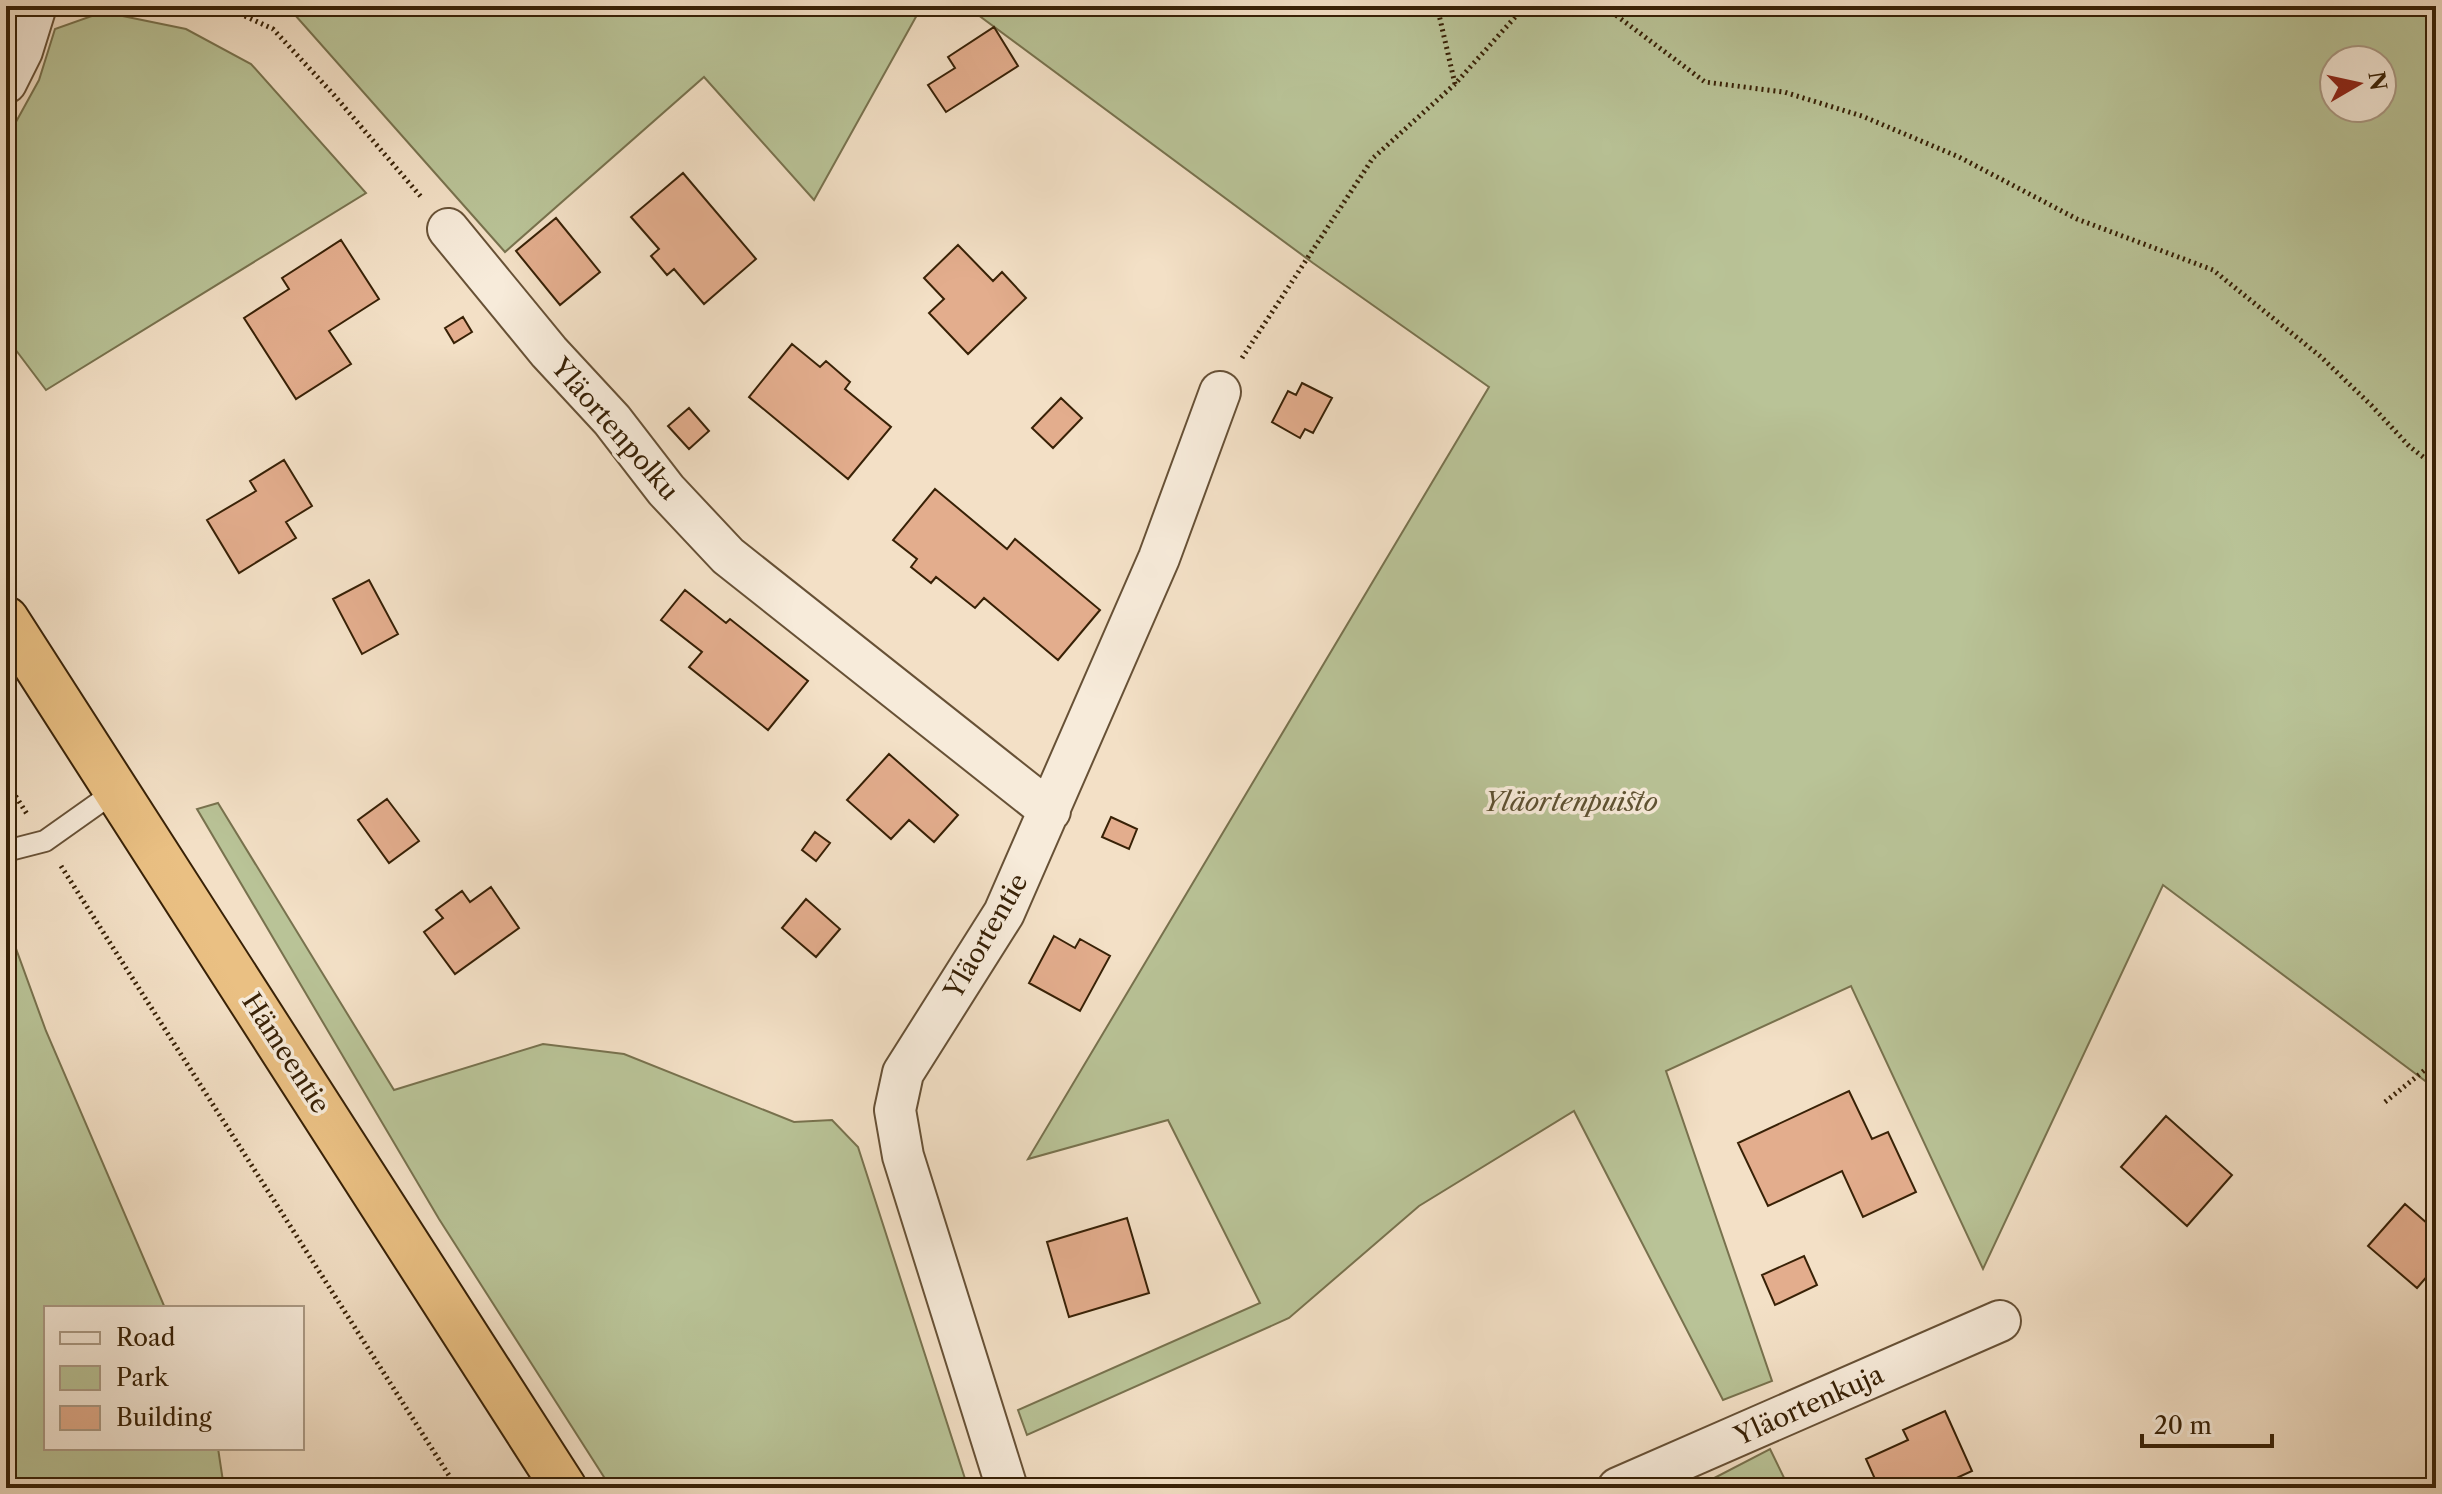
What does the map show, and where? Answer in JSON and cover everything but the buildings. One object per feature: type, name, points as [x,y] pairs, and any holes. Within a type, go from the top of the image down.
[{"type":"highway","name":"Hämeentie","points":[[6,619],[564,1488]]},
{"type":"street","points":[[6,83],[22,51],[36,6]]},
{"type":"street","name":"Yläortenpolku","points":[[448,229],[549,352],[612,420],[666,490],[728,556],[1050,811]]},
{"type":"street","name":"Yläortentie","points":[[1007,1488],[903,1156],[895,1110],[903,1073],[1004,913],[1159,558],[1220,392]]},
{"type":"street","name":"Yläortenkuja","points":[[1618,1488],[2000,1321]]},
{"type":"lane","points":[[6,851],[45,841],[117,790]]},
{"type":"path","points":[[223,6],[273,29],[334,95],[448,229]]},
{"type":"path","points":[[1437,6],[1455,84]]},
{"type":"path","points":[[1220,392],[1373,158],[1455,84],[1525,6]]},
{"type":"path","points":[[1609,6],[1613,13],[1705,82],[1784,92],[1862,116],[1959,157],[2077,219],[2213,270],[2320,356],[2409,446],[2436,467]]},
{"type":"path","points":[[6,781],[457,1488]]},
{"type":"path","points":[[2385,1102],[2436,1061]]},
{"type":"green space","points":[[287,6],[922,6],[814,200],[704,77],[505,252]]},
{"type":"green space","name":"Yläortenpuisto","points":[[966,6],[2436,6],[2436,1089],[2163,885],[1983,1269],[1851,986],[1666,1071],[1772,1381],[1723,1400],[1574,1111],[1419,1206],[1289,1318],[1027,1435],[1018,1410],[1260,1303],[1168,1120],[1028,1159],[1489,387],[1313,263]]},
{"type":"green space","points":[[103,12],[186,29],[251,64],[366,193],[46,390],[6,337],[6,140],[39,80],[55,29]]},
{"type":"green space","points":[[218,803],[394,1090],[543,1044],[624,1054],[794,1122],[832,1120],[858,1147],[968,1488],[611,1488],[439,1219],[197,809]]},
{"type":"green space","points":[[6,932],[11,935],[46,1031],[164,1306],[44,1306],[44,1450],[218,1450],[224,1488],[6,1488]]},
{"type":"green space","points":[[1770,1449],[1789,1488],[1695,1488]]}]
